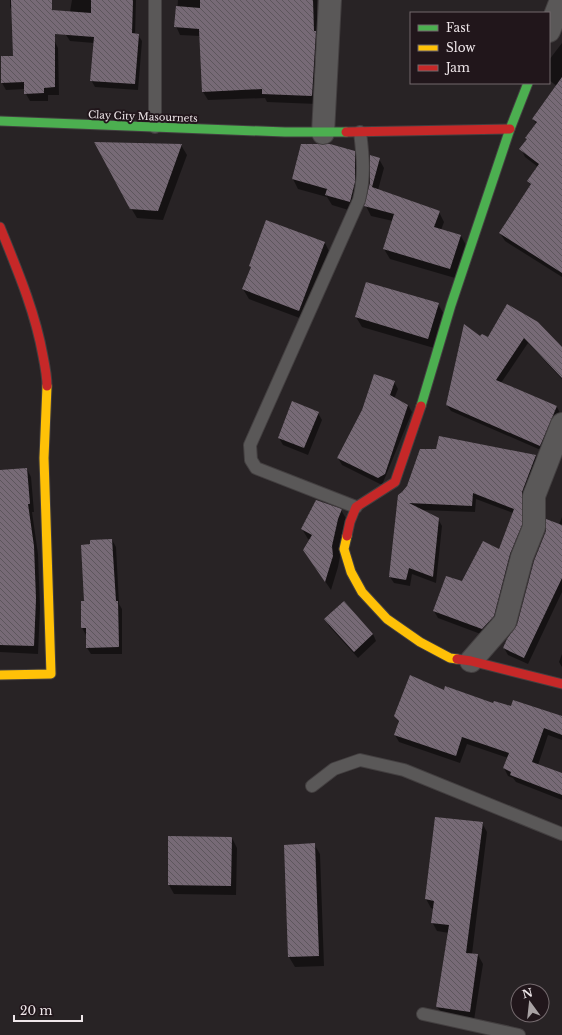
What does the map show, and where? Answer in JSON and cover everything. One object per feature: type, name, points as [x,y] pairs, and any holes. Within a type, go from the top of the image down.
[{"type":"street","points":[[323,133],[330,0]]},
{"type":"street","points":[[550,28],[561,0]]},
{"type":"street","points":[[528,84],[510,129],[453,298],[426,392],[395,482],[356,507],[350,522],[344,550],[351,572],[362,592],[387,619],[420,642],[450,658],[471,661],[562,684]]},
{"type":"street","name":"Clay City Masournets","points":[[0,121],[323,133],[510,129]]},
{"type":"street","points":[[0,228],[24,288],[39,335],[47,378],[48,401],[44,458],[51,674],[0,675]]},
{"type":"street","points":[[471,661],[505,622],[522,557],[534,527],[534,496],[562,424]]},
{"type":"lane","points":[[155,0],[155,127]]},
{"type":"lane","points":[[356,507],[256,468],[251,460],[250,444],[359,200],[362,187],[364,159],[360,132]]},
{"type":"lane","points":[[312,786],[334,769],[360,760],[404,770],[562,834]]},
{"type":"lane","points":[[423,1014],[519,1035]]},
{"type":"building","points":[[11,0],[52,0],[52,10],[91,13],[91,0],[133,0],[132,33],[139,34],[135,84],[90,81],[94,37],[55,34],[55,87],[44,88],[44,93],[24,94],[24,82],[1,83],[1,56],[13,56]]},
{"type":"building","points":[[200,0],[313,0],[314,31],[316,31],[312,96],[262,94],[262,89],[202,92],[199,29],[174,27],[176,6],[200,8]]},
{"type":"building","points":[[562,77],[562,273],[499,233],[531,184],[527,181],[539,164],[519,149],[537,122],[532,119]]},
{"type":"building","points":[[94,142],[182,144],[158,211],[130,209]]},
{"type":"building","points":[[301,144],[330,144],[355,151],[355,182],[350,202],[325,195],[327,189],[292,179]]},
{"type":"building","points":[[370,155],[380,158],[372,187],[440,211],[434,227],[461,235],[450,269],[383,249],[394,214],[364,206],[370,183]]},
{"type":"building","points":[[266,220],[325,242],[299,311],[242,289],[251,267],[249,266]]},
{"type":"building","points":[[366,282],[439,303],[428,339],[355,317]]},
{"type":"building","points":[[507,304],[538,322],[562,347],[562,378],[524,338],[496,380],[557,406],[540,446],[446,405],[464,324],[480,336],[482,334],[488,337]]},
{"type":"building","points":[[374,374],[395,381],[390,395],[408,405],[385,474],[378,478],[337,458],[362,410]]},
{"type":"building","points":[[292,401],[319,412],[304,448],[278,438]]},
{"type":"building","points":[[439,436],[536,455],[522,492],[522,525],[510,554],[494,616],[482,629],[433,611],[446,576],[462,581],[483,541],[499,549],[514,509],[473,493],[472,506],[409,503],[439,518],[433,577],[409,568],[406,580],[389,577],[398,495],[407,486],[420,449],[436,449]]},
{"type":"building","points":[[27,468],[30,504],[28,504],[34,546],[36,599],[34,646],[0,645],[0,470]]},
{"type":"building","points":[[316,500],[342,509],[338,519],[332,546],[333,556],[325,582],[303,550],[312,535],[301,529]]},
{"type":"building","points":[[546,519],[562,525],[562,578],[524,658],[503,648],[507,639],[517,625],[534,561],[546,531]]},
{"type":"building","points":[[112,539],[116,601],[118,601],[119,647],[86,648],[86,628],[81,628],[81,601],[84,601],[81,545],[90,544],[90,540]]},
{"type":"building","points":[[344,601],[373,634],[354,652],[324,619]]},
{"type":"building","points":[[410,675],[444,690],[445,686],[493,703],[494,701],[511,706],[513,700],[562,716],[562,735],[544,728],[532,762],[562,773],[562,795],[510,775],[511,772],[503,768],[509,753],[462,737],[456,756],[394,735],[399,721],[394,716]]},
{"type":"building","points":[[435,817],[483,822],[466,953],[478,954],[470,1012],[436,1007],[449,925],[431,923],[434,901],[425,899]]},
{"type":"building","points":[[168,836],[232,837],[231,886],[168,885]]},
{"type":"building","points":[[315,843],[319,956],[288,957],[284,845]]},
{"type":"traffic: fast","points":[[421,406],[451,305],[510,129],[528,84]]},
{"type":"traffic: fast","points":[[0,121],[285,132],[346,132]]},
{"type":"traffic: slow","points":[[0,675],[51,674],[44,458],[47,386]]},
{"type":"traffic: slow","points":[[347,536],[344,549],[351,572],[362,592],[387,619],[420,642],[450,658],[457,659]]},
{"type":"traffic: jam","points":[[346,132],[510,129]]},
{"type":"traffic: jam","points":[[0,227],[25,290],[40,339],[47,386]]},
{"type":"traffic: jam","points":[[347,536],[350,522],[356,507],[395,482],[421,406]]},
{"type":"traffic: jam","points":[[457,659],[471,661],[562,684]]}]
